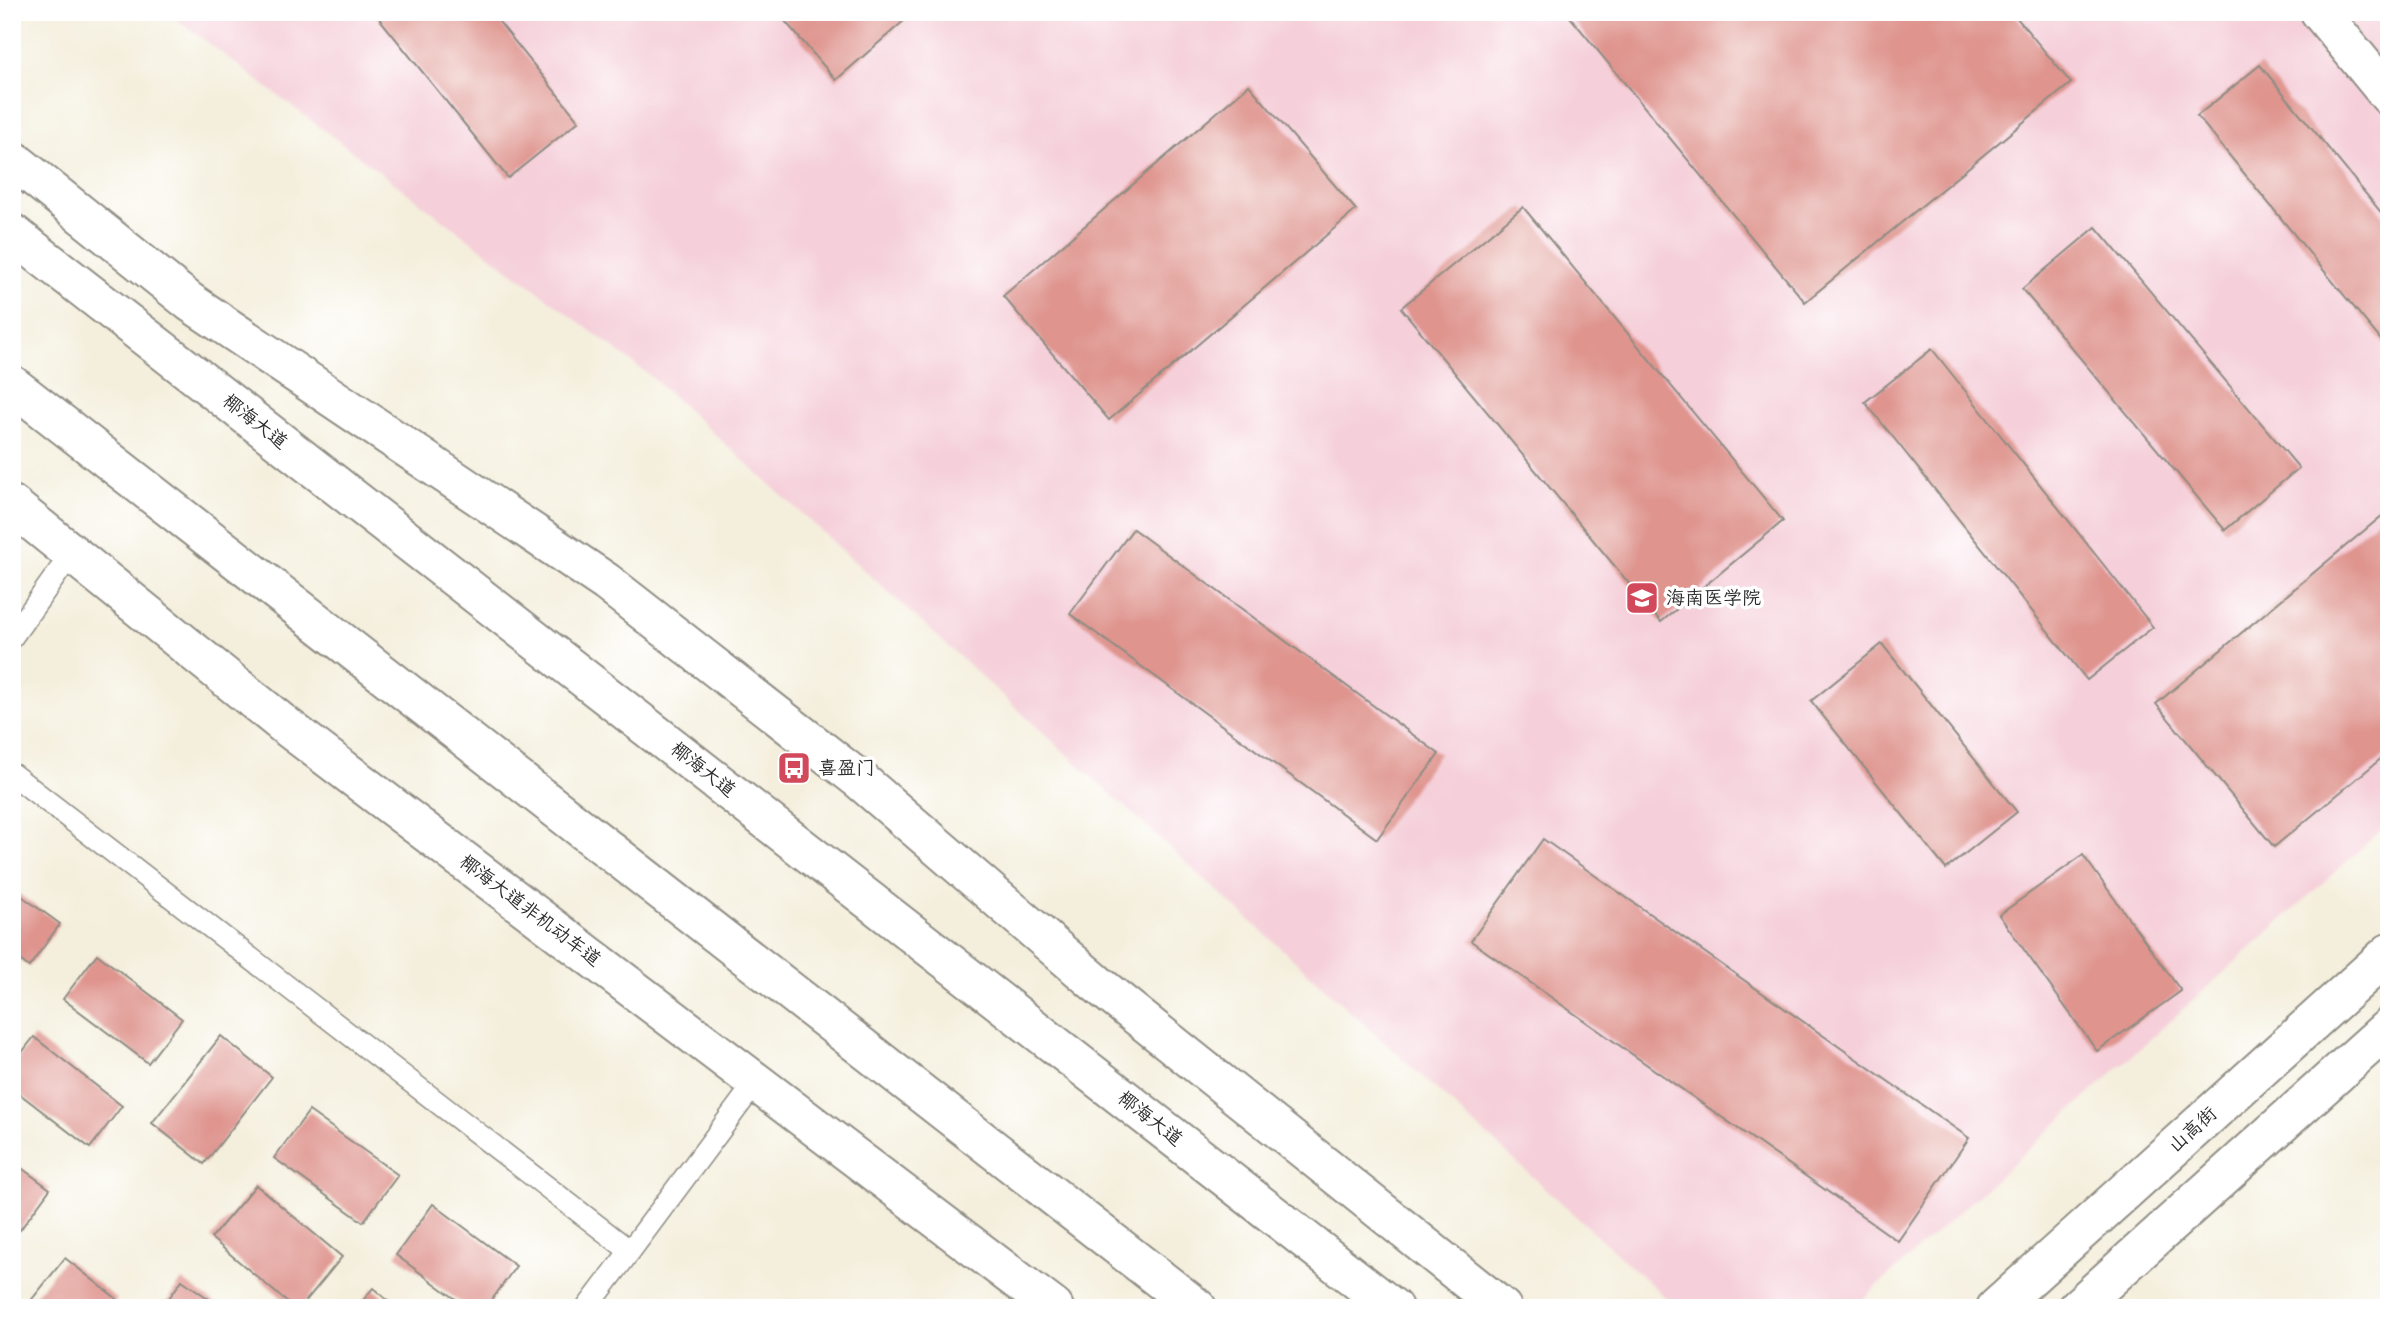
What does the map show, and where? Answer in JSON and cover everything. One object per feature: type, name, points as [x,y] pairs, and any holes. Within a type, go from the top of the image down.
[{"type":"main road","points":[[2320,12],[2389,96]]},
{"type":"main road","points":[[12,159],[190,303],[617,590],[862,781],[1096,983],[1503,1308]]},
{"type":"main road","name":"椰海大道","points":[[12,233],[1393,1308]]},
{"type":"main road","points":[[12,385],[1197,1308]]},
{"type":"main road","name":"椰海大道非机动车道","points":[[12,505],[282,723],[1054,1308]]},
{"type":"main road","name":"山高街","points":[[1996,1308],[2389,953]]},
{"type":"main road","points":[[2077,1308],[2389,1027]]},
{"type":"lane","points":[[12,637],[72,554]]},
{"type":"lane","points":[[12,774],[630,1251]]},
{"type":"lane","points":[[587,1308],[756,1082]]},
{"type":"shaded area","name":"海南医学院","points":[[167,12],[2389,12],[2389,823],[1853,1308],[1677,1308],[648,374]]},
{"type":"building","points":[[374,12],[491,12],[579,121],[508,178]]},
{"type":"building","points":[[777,12],[914,12],[836,80]]},
{"type":"building","points":[[1566,12],[2012,12],[2071,83],[1805,302]]},
{"type":"building","points":[[2260,65],[2389,222],[2389,350],[2197,116]]},
{"type":"building","points":[[1249,85],[1356,210],[1109,420],[1003,296]]},
{"type":"building","points":[[1523,207],[1783,521],[1661,622],[1401,308]]},
{"type":"building","points":[[2096,227],[2299,468],[2225,530],[2022,289]]},
{"type":"building","points":[[1932,349],[2153,627],[2087,680],[1865,402]]},
{"type":"building","points":[[2389,510],[2389,752],[2274,847],[2156,704]]},
{"type":"building","points":[[1133,529],[1439,754],[1377,839],[1070,614]]},
{"type":"building","points":[[1882,644],[2017,812],[1946,869],[1811,701]]},
{"type":"building","points":[[1543,839],[1969,1138],[1898,1241],[1471,941]]},
{"type":"building","points":[[2083,855],[2181,991],[2097,1051],[1999,915]]},
{"type":"building","points":[[12,889],[60,924],[29,967],[12,954]]},
{"type":"building","points":[[97,954],[182,1019],[148,1063],[63,999]]},
{"type":"building","points":[[221,1036],[272,1077],[204,1164],[152,1123]]},
{"type":"building","points":[[34,1037],[122,1106],[90,1148],[12,1088],[12,1065]]},
{"type":"building","points":[[309,1111],[398,1175],[363,1222],[274,1158]]},
{"type":"building","points":[[12,1161],[50,1189],[20,1230],[12,1224]]},
{"type":"building","points":[[256,1185],[342,1257],[300,1308],[294,1308],[211,1238]]},
{"type":"building","points":[[433,1204],[516,1266],[486,1308],[468,1308],[396,1255]]},
{"type":"building","points":[[65,1258],[117,1299],[109,1308],[25,1308]]},
{"type":"building","points":[[182,1280],[222,1308],[162,1308]]},
{"type":"building","points":[[373,1288],[397,1308],[357,1308]]},
{"type":"place","name":"海南医学院","points":[[1642,598]]},
{"type":"place","name":"喜盈门","points":[[794,768]]}]
